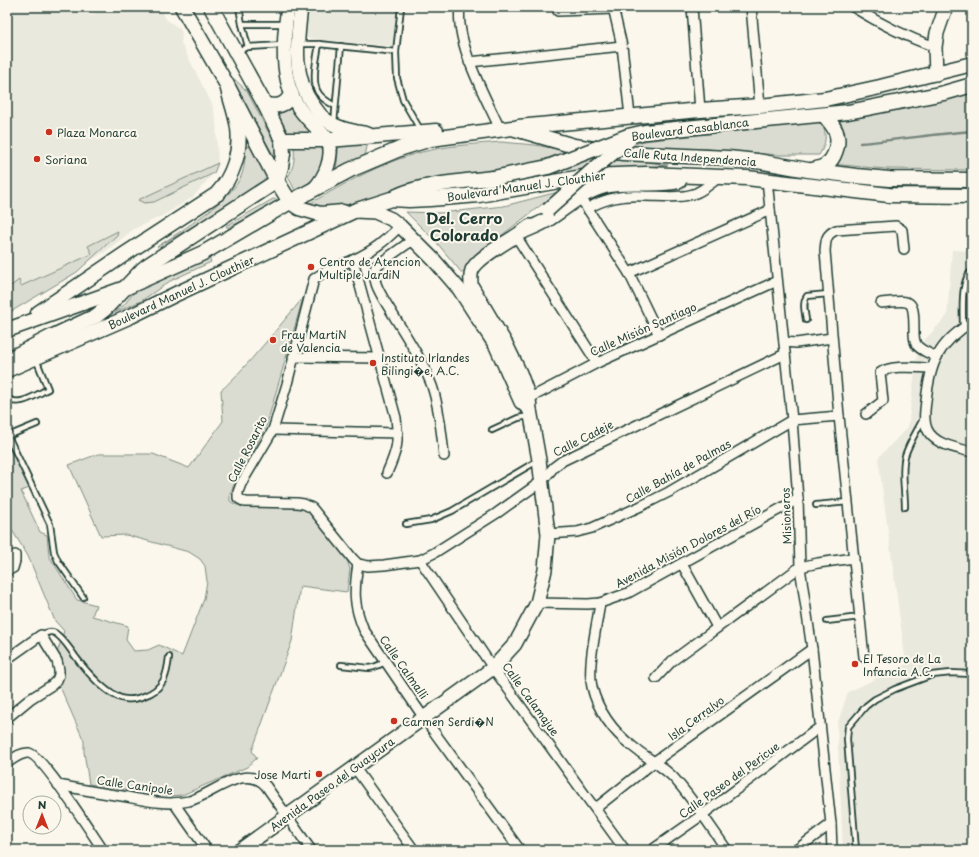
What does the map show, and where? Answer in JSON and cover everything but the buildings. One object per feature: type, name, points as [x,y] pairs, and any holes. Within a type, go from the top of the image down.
[{"type":"main road","points":[[182,7],[227,85],[277,181],[290,202]]},
{"type":"main road","points":[[211,7],[220,24],[242,49],[265,105],[282,140],[283,154],[277,181]]},
{"type":"main road","name":"Boulevard Casablanca","points":[[506,129],[630,116],[760,106],[825,99],[880,88],[972,64]]},
{"type":"main road","points":[[24,323],[125,254],[217,194],[226,184],[234,164],[238,142],[238,127],[227,85]]},
{"type":"main road","name":"Boulevard Casablanca","points":[[391,199],[405,192],[441,184],[493,178],[548,167],[645,132],[824,115],[897,103],[972,85]]},
{"type":"main road","points":[[265,105],[280,106],[289,98],[291,94]]},
{"type":"main road","points":[[808,170],[820,168],[827,164],[836,150],[838,136],[824,115]]},
{"type":"main road","name":"Calle Ruta Independencia","points":[[282,140],[329,140],[376,135],[423,136],[438,131],[458,135],[506,129],[574,146],[623,153],[728,158],[757,161],[808,170],[888,179],[972,180]]},
{"type":"main road","name":"Boulevard Manuel J. Clouthier","points":[[7,330],[126,288],[203,252],[290,202],[350,170],[396,150],[423,136]]},
{"type":"main road","name":"Boulevard Manuel J. Clouthier","points":[[7,370],[131,316],[354,211],[391,199],[409,200],[479,195],[557,180],[604,175],[646,174],[701,176]]},
{"type":"main road","points":[[767,180],[770,176],[777,175],[861,188],[917,191],[950,190],[972,187]]},
{"type":"main road","points":[[519,234],[583,203],[606,186],[668,184],[701,176]]},
{"type":"main road","name":"Calle Ruta Independencia","points":[[701,176],[767,180],[889,195],[972,196]]},
{"type":"main road","name":"Boulevard Manuel J. Clouthier","points":[[7,360],[96,316],[105,309],[148,265],[277,181]]},
{"type":"main road","name":"Boulevard Manuel J. Clouthier","points":[[290,202],[299,208],[320,214],[354,211]]},
{"type":"street","points":[[218,7],[220,24]]},
{"type":"street","points":[[288,7],[285,24],[290,45],[298,64],[304,90],[320,115],[334,125],[348,130],[376,135]]},
{"type":"street","points":[[301,7],[290,45],[286,72],[291,94],[300,109],[329,140],[330,150],[328,166],[324,176],[314,189]]},
{"type":"street","points":[[460,7],[460,27],[469,62],[506,129]]},
{"type":"street","points":[[692,7],[700,110]]},
{"type":"street","points":[[751,7],[760,106]]},
{"type":"street","points":[[853,7],[876,21],[910,38],[935,47]]},
{"type":"street","points":[[936,74],[935,47],[937,33],[946,7]]},
{"type":"street","points":[[558,11],[613,8],[622,46],[630,116]]},
{"type":"street","points":[[469,62],[622,46]]},
{"type":"street","name":"Avenida Paseo del Guaycura","points":[[240,850],[493,668],[516,644],[537,604],[545,570],[548,534],[542,481],[528,406],[520,373],[506,344],[472,285],[472,270],[479,261],[519,234],[548,210],[628,138]]},
{"type":"street","points":[[659,336],[628,273],[583,203],[617,197],[669,197],[688,195],[704,189],[720,176]]},
{"type":"street","name":"Misioneros","points":[[767,180],[792,420],[798,499],[800,566],[812,649],[832,850]]},
{"type":"street","points":[[628,273],[770,210]]},
{"type":"street","name":"Avenida Paseo del Guaycura","points":[[354,211],[375,212],[391,219],[414,239],[434,260],[459,289],[496,346],[528,406]]},
{"type":"street","name":"Calle Rosarito","points":[[358,564],[317,513],[304,504],[250,503],[238,498],[238,492],[241,484],[273,430],[287,384],[314,279],[323,272],[353,260],[385,242],[400,226]]},
{"type":"street","points":[[864,658],[839,416],[828,294],[825,252],[826,238],[830,233],[836,230],[896,226],[902,230],[904,249]]},
{"type":"street","points":[[519,234],[597,363]]},
{"type":"street","points":[[414,239],[376,266],[374,272],[380,294],[417,355],[432,387],[443,440],[444,456]]},
{"type":"street","points":[[353,260],[396,418],[398,432],[397,450],[387,473]]},
{"type":"street","name":"Calle Misión Santiago","points":[[528,406],[597,363],[777,281]]},
{"type":"street","points":[[881,303],[907,301],[911,304],[914,312],[916,344],[918,347],[937,357]]},
{"type":"street","points":[[972,322],[944,345],[931,368],[924,418],[927,429],[936,439],[948,446],[972,452]]},
{"type":"street","points":[[784,342],[796,343],[832,338]]},
{"type":"street","name":"Calle Cadeje","points":[[358,564],[368,566],[384,565],[420,560],[434,553],[497,513],[542,481],[554,467],[562,461],[785,354]]},
{"type":"street","points":[[293,357],[380,358]]},
{"type":"street","points":[[866,414],[883,401],[880,373],[884,370],[901,368],[931,368]]},
{"type":"street","points":[[792,420],[839,416]]},
{"type":"street","name":"Calle Bahía de Palmas","points":[[548,534],[577,532],[592,528],[642,506],[669,492],[792,420]]},
{"type":"street","points":[[273,430],[398,432]]},
{"type":"street","name":"Avenida Misión Dolores del Río","points":[[537,604],[600,603],[628,593],[798,499]]},
{"type":"street","points":[[7,571],[12,568],[15,561],[15,554]]},
{"type":"street","points":[[656,678],[672,661],[800,566],[818,562],[854,558]]},
{"type":"street","name":"Calle Calamajue","points":[[420,560],[493,668],[625,850]]},
{"type":"street","name":"Calle Calmalli","points":[[358,564],[354,590],[358,618],[364,630],[424,718],[520,850]]},
{"type":"street","points":[[682,564],[717,627]]},
{"type":"street","points":[[600,603],[590,674],[597,703],[615,730],[631,746],[654,762],[676,782],[727,850]]},
{"type":"street","points":[[7,659],[44,633],[57,661],[59,670],[57,680],[52,685],[30,699],[7,718]]},
{"type":"street","name":"Isla Cerralvo","points":[[596,808],[654,762],[812,649]]},
{"type":"street","name":"Calle Paseo del Pericue","points":[[652,850],[702,815],[820,727]]},
{"type":"street","points":[[7,763],[19,755],[28,753],[38,758],[103,850]]},
{"type":"street","points":[[355,768],[414,850]]},
{"type":"street","name":"Calle Canipole","points":[[58,785],[138,799],[174,803],[190,800],[237,778],[247,776],[256,777],[266,786],[311,850]]},
{"type":"street","points":[[174,803],[207,850]]},
{"type":"street","points":[[796,850],[830,824]]},
{"type":"lane","points":[[239,7],[242,24],[242,49],[319,44],[396,52]]},
{"type":"lane","points":[[402,7],[396,52],[397,78],[403,100],[423,136]]},
{"type":"lane","points":[[242,24],[285,24]]},
{"type":"lane","points":[[319,44],[315,77],[317,91],[320,96],[335,106]]},
{"type":"lane","points":[[334,125],[341,46]]},
{"type":"lane","points":[[963,328],[965,282],[972,271]]},
{"type":"lane","points":[[806,320],[805,298],[807,296],[828,294]]},
{"type":"lane","points":[[7,398],[10,401],[21,401],[48,389],[36,358]]},
{"type":"lane","points":[[492,430],[518,418],[528,406]]},
{"type":"lane","points":[[905,507],[905,458],[924,418]]},
{"type":"lane","points":[[37,424],[8,435],[50,524],[54,552],[64,571],[84,597]]},
{"type":"lane","points":[[406,524],[431,520],[452,511],[539,460]]},
{"type":"lane","points":[[816,505],[848,502]]},
{"type":"lane","points":[[827,621],[860,617]]},
{"type":"lane","points":[[44,633],[54,632],[108,691],[118,697],[126,699],[146,696],[154,691],[163,682],[167,672],[169,657]]},
{"type":"lane","points":[[341,665],[369,668],[386,662]]},
{"type":"lane","points":[[856,850],[847,739],[848,727],[874,699],[895,689],[932,675],[950,673],[972,674]]},
{"type":"shaded area","name":"Plaza Monarca","points":[[7,7],[85,7],[90,16],[107,7],[160,7],[166,19],[180,29],[182,34],[181,43],[212,104],[216,120],[218,163],[214,173],[193,197],[166,214],[134,229],[105,252],[7,309]]},
{"type":"shaded area","points":[[306,7],[403,7],[398,47],[304,38]]},
{"type":"shaded area","points":[[230,75],[247,91],[275,145],[277,153],[272,153]]},
{"type":"shaded area","points":[[972,88],[972,170],[886,169],[831,164],[835,116]]},
{"type":"shaded area","points":[[291,109],[313,135],[299,137],[287,132],[278,114]]},
{"type":"shaded area","points":[[818,122],[824,129],[825,133],[825,142],[819,155],[779,155],[708,149],[622,148],[644,141]]},
{"type":"shaded area","points":[[368,142],[365,156],[336,171],[339,143]]},
{"type":"shaded area","points":[[501,142],[535,145],[568,151],[531,164],[418,184],[338,207],[326,209],[307,205],[336,188],[398,159],[440,148]]},
{"type":"shaded area","points":[[322,145],[323,161],[318,173],[296,192],[288,177],[294,162],[294,146]]},
{"type":"shaded area","points":[[254,146],[267,175],[266,180],[254,191],[157,247],[192,224],[228,194],[237,184],[242,174],[246,147]]},
{"type":"shaded area","points":[[593,154],[668,165],[551,175]]},
{"type":"shaded area","points":[[218,163],[214,173],[154,202],[144,203],[138,200]]},
{"type":"shaded area","points":[[558,192],[476,255],[462,273],[437,243],[406,212],[441,213],[504,206]]},
{"type":"shaded area","points":[[273,199],[277,199],[277,203],[228,228],[226,226]]},
{"type":"shaded area","points":[[118,231],[117,235],[77,272],[7,314],[7,289],[19,280],[21,286],[92,254],[88,246]]},
{"type":"shaded area","points":[[952,250],[972,251],[972,850],[843,850],[837,725],[848,692],[906,664],[878,458],[908,427],[918,347],[947,316]]},
{"type":"shaded area","points":[[209,257],[211,262],[170,281],[141,301],[109,315],[124,305],[134,292]]},
{"type":"shaded area","points":[[303,298],[266,427],[233,487],[230,494],[230,501],[241,506],[305,509],[310,513],[346,557],[350,569],[347,592],[300,586],[292,641],[252,751],[257,758],[247,767],[182,795],[171,796],[89,784],[84,752],[84,741],[57,680],[57,653],[64,631],[55,621],[28,556],[7,522],[7,444],[30,488],[21,491],[40,532],[47,535],[49,556],[77,600],[96,605],[92,616],[128,626],[126,640],[134,651],[148,650],[159,645],[182,656],[204,599],[207,581],[205,566],[200,559],[189,552],[126,535],[101,536],[69,465],[98,454],[153,454],[189,468],[223,421],[221,390],[252,359]]},
{"type":"waterway","points":[[860,143],[972,131]]},
{"type":"place","name":"Plaza Monarca","points":[[49,132]]},
{"type":"place","name":"Soriana","points":[[37,159]]},
{"type":"place","name":"Centro de Atencion Multiple JardiN","points":[[311,267]]},
{"type":"place","name":"Fray MartiN de Valencia","points":[[273,340]]},
{"type":"place","name":"Instituto Irlandes Bilingi�e, A.C.","points":[[373,363]]},
{"type":"place","name":"El Tesoro de La Infancia A.C.","points":[[855,664]]},
{"type":"place","name":"Carmen Serdi�N","points":[[394,721]]},
{"type":"place","name":"Jose Marti","points":[[319,774]]},
{"type":"district","name":"Del. Cerro Colorado","points":[[464,226]]}]
